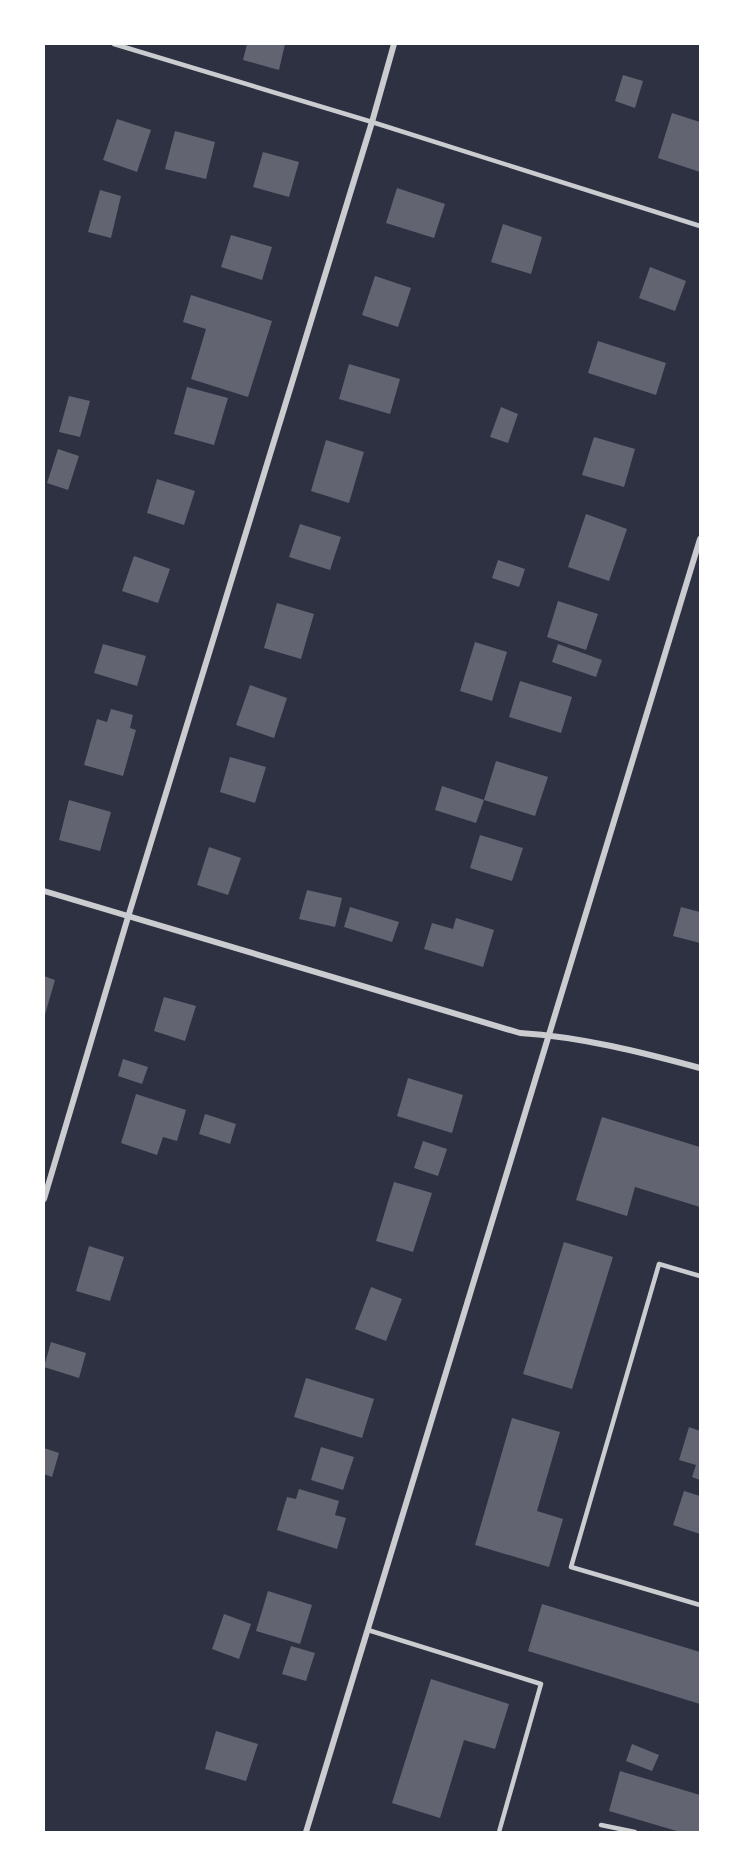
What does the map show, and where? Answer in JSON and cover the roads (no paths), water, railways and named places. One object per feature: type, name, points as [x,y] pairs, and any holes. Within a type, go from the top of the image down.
[{"type":"street","points":[[44,1200],[394,44]]},
{"type":"street","points":[[306,1833],[700,540]]},
{"type":"street","points":[[44,891],[520,1034],[549,1035],[627,1048],[700,1068]]},
{"type":"lane","points":[[114,44],[372,122],[700,226]]},
{"type":"lane","points":[[700,1276],[659,1264],[571,1568],[700,1605]]},
{"type":"lane","points":[[368,1630],[541,1684],[499,1833]]},
{"type":"lane","points":[[601,1824],[635,1833]]}]
